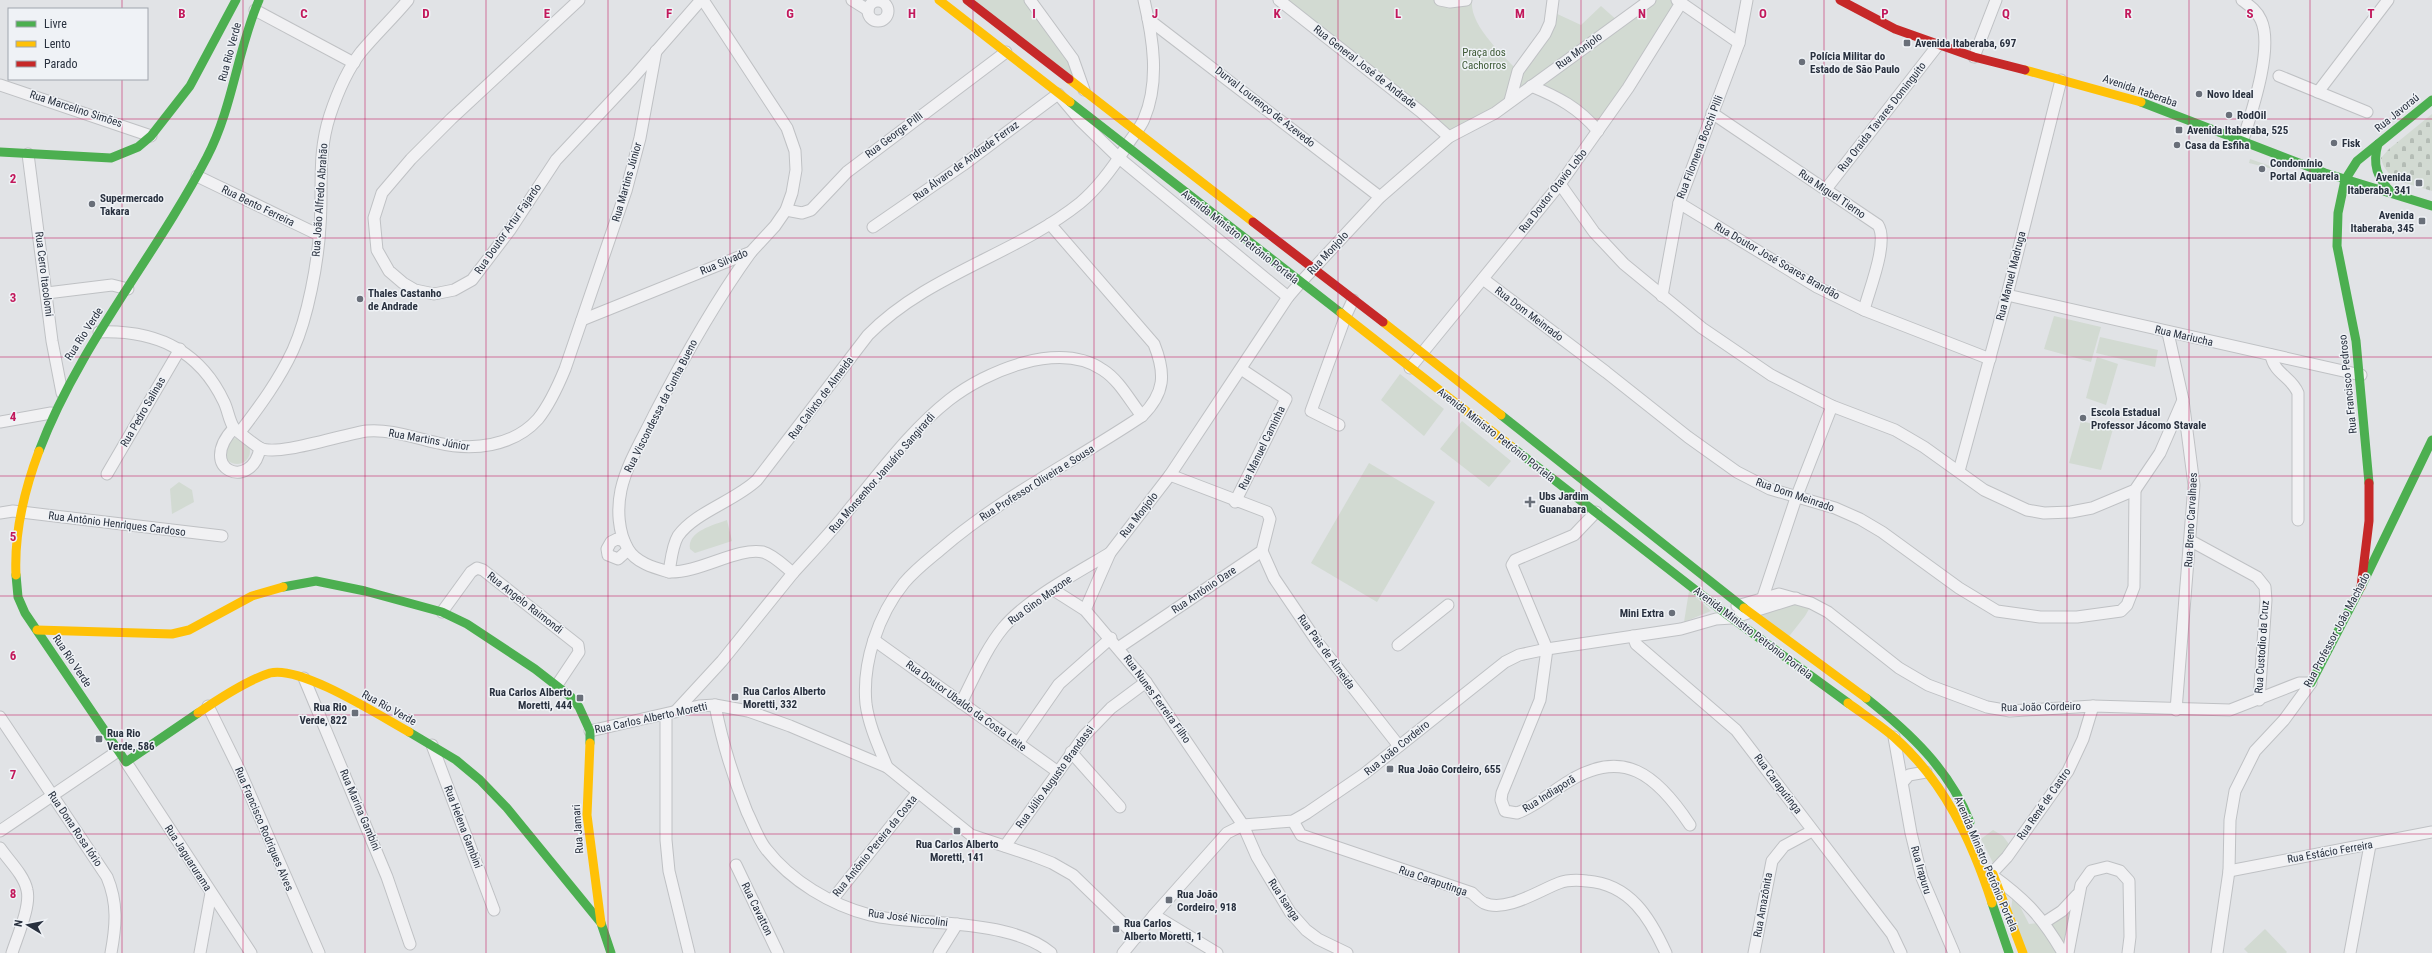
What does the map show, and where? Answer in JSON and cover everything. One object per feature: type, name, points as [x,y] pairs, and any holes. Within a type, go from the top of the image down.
[{"type":"main road","points":[[0,152],[112,158],[138,147],[151,136],[190,86],[236,0]]},
{"type":"main road","name":"Avenida Ministro Petrônio Portela","points":[[939,0],[1300,283],[1596,512],[1724,616],[1894,738],[1926,772],[1952,807],[1981,872],[2009,953]]},
{"type":"main road","name":"Avenida Ministro Petrônio Portela","points":[[967,0],[1422,353],[1745,608],[1818,661],[1904,728],[1945,776],[1961,799],[1993,874],[2023,953]]},
{"type":"main road","name":"Avenida Itaberaba","points":[[1840,0],[1895,29],[1938,45],[1974,57],[2130,98],[2242,143],[2345,180],[2432,206]]},
{"type":"main road","name":"Rua Rio Verde","points":[[257,5],[245,37],[221,128],[197,176],[128,290],[78,363],[51,413],[26,467],[13,510],[10,545],[15,585],[23,609],[126,762],[208,706],[258,678],[271,673],[284,672],[304,678],[333,690],[432,744],[456,760],[480,780],[507,808],[601,923],[611,953]]},
{"type":"main road","name":"Rua Javoraú","points":[[2345,180],[2357,161],[2432,100]]},
{"type":"main road","points":[[2378,144],[2374,154],[2375,172],[2382,184],[2393,194]]},
{"type":"main road","name":"Rua Francisco Pedroso","points":[[2345,180],[2336,228],[2337,246],[2350,305],[2361,375],[2369,486],[2369,521],[2361,587]]},
{"type":"main road","name":"Rua Professor João Machado","points":[[2312,683],[2361,587],[2432,440]]},
{"type":"main road","points":[[2369,521],[2376,528],[2387,531]]},
{"type":"main road","name":"Rua Carlos Alberto Moretti","points":[[37,630],[172,634],[189,630],[252,596],[302,581],[316,581],[364,591],[442,612],[467,624],[557,685],[579,707],[590,732]]},
{"type":"main road","name":"Rua Jamari","points":[[590,732],[587,815],[601,923]]},
{"type":"main road","points":[[566,881],[578,888],[589,890],[595,880]]},
{"type":"street","name":"Rua João Alfredo Abrahão","points":[[237,430],[266,397],[293,349],[313,276],[319,235],[319,172],[323,143],[338,94],[354,63],[408,0]]},
{"type":"street","name":"Rua Doutor Artur Fajardo","points":[[579,0],[451,119],[411,159],[382,193],[374,218],[375,245],[381,261],[389,271],[403,283],[415,290],[434,294],[454,290],[472,280],[510,230],[556,160],[702,0]]},
{"type":"street","name":"Rua Silvado","points":[[582,320],[751,252],[775,226],[786,210],[792,193],[796,170],[795,151],[787,128],[702,0]]},
{"type":"street","points":[[852,0],[868,10]]},
{"type":"street","points":[[1030,0],[1072,59],[1084,90]]},
{"type":"street","name":"Rua Calixto de Almeida","points":[[669,572],[675,543],[678,536],[697,520],[747,490],[757,480],[792,437],[868,335],[884,319],[948,277],[1050,224],[1081,202],[1119,158],[1144,120],[1152,83],[1153,45],[1144,0]]},
{"type":"street","name":"Rua General José de Andrade","points":[[1279,0],[1421,112],[1449,137]]},
{"type":"street","points":[[1440,0],[1466,0]]},
{"type":"street","points":[[1510,101],[1518,71],[1545,34],[1550,23],[1553,0]]},
{"type":"street","name":"Rua Monjolo","points":[[1085,610],[1110,553],[1170,475],[1288,297],[1300,283],[1380,197],[1449,137],[1495,113],[1650,0]]},
{"type":"street","name":"Rua Filomena Bocchi Pilli","points":[[1662,296],[1679,202],[1739,43],[1747,0]]},
{"type":"street","points":[[1974,57],[1996,0]]},
{"type":"street","points":[[2242,0],[2253,8],[2261,20],[2264,38],[2259,84],[2242,143]]},
{"type":"street","points":[[2318,92],[2388,0]]},
{"type":"street","points":[[1679,1],[1739,43]]},
{"type":"street","name":"Rua Doutor Otavio Lobo","points":[[1410,368],[1560,184],[1628,88],[1679,1]]},
{"type":"street","points":[[257,5],[354,63]]},
{"type":"street","name":"Durval Lourenço de Azevedo","points":[[1148,19],[1380,197]]},
{"type":"street","name":"Rua Oraida Tavares Dominguito","points":[[1826,189],[1938,45]]},
{"type":"street","name":"Rua Martins Júnior","points":[[260,448],[284,449],[348,434],[371,431],[402,434],[438,443],[472,448],[516,436],[538,419],[554,395],[582,320],[626,192],[640,138],[656,51]]},
{"type":"street","name":"Rua George Pilli","points":[[786,210],[802,213],[811,210],[847,172],[1006,52]]},
{"type":"street","points":[[2279,76],[2367,112]]},
{"type":"street","name":"Rua Manuel Madruga","points":[[1959,471],[2007,295],[2061,80]]},
{"type":"street","name":"Rua Marcelino Simões","points":[[0,85],[151,136]]},
{"type":"street","points":[[1531,86],[1560,98],[1587,118],[1598,131]]},
{"type":"street","name":"Avenida Ministro Petrônio Portela","points":[[1058,94],[1080,120],[1119,158],[1288,297]]},
{"type":"street","name":"Rua Álvaro de Andrade Ferraz","points":[[872,227],[963,165],[1058,94]]},
{"type":"street","name":"Rua Miguel Tierno","points":[[1712,114],[1826,189],[1878,225],[1882,230],[1882,242],[1864,310]]},
{"type":"street","name":"Rua Cerro Itacolomi","points":[[28,154],[52,341],[62,393]]},
{"type":"street","name":"Rua Bento Ferreira","points":[[197,176],[319,235]]},
{"type":"street","points":[[1560,184],[1594,232],[1624,264],[1702,328],[1747,360],[1800,391],[1832,406],[1895,430],[1959,471],[1984,490],[2015,505],[2044,513],[2071,512],[2092,508],[2135,490],[2160,453],[2183,400]]},
{"type":"street","name":"Rua Doutor José Soares Brandão","points":[[1679,202],[1817,287],[1864,310],[1990,359]]},
{"type":"street","name":"Rua Professor Oliveira e Sousa","points":[[887,767],[871,727],[866,705],[867,667],[874,640],[887,608],[904,583],[958,534],[1001,503],[1142,416],[1153,404],[1160,390],[1162,376],[1160,359],[1154,344],[1050,224]]},
{"type":"street","name":"Rua Viscondessa da Cunha Bueno","points":[[669,572],[644,563],[626,546],[619,521],[621,491],[628,466],[707,316],[751,252]]},
{"type":"street","name":"Rua Dom Meinrado","points":[[1483,280],[1606,372],[1688,438],[1737,472],[1770,489],[1796,498],[1835,508],[1860,520],[1882,532],[1959,588],[1997,611],[2040,617],[2077,617],[2120,611],[2132,598],[2134,587],[2135,490]]},
{"type":"street","points":[[47,293],[112,284],[128,290]]},
{"type":"street","name":"Rua Mariucha","points":[[2007,295],[2168,333],[2361,375]]},
{"type":"street","points":[[1339,425],[1311,411],[1353,300]]},
{"type":"street","points":[[99,332],[140,334],[180,349],[196,364],[213,384],[237,430],[260,448],[256,462],[249,469],[238,472],[228,470],[222,462],[219,452],[226,437],[237,430]]},
{"type":"street","name":"Rua Breno Carvalhaes","points":[[2168,333],[2183,400],[2194,485],[2191,540],[2176,710]]},
{"type":"street","name":"Rua Pedro Salinas","points":[[107,474],[180,349]]},
{"type":"street","points":[[2271,355],[2272,364],[2277,371],[2296,386],[2298,393],[2298,520]]},
{"type":"street","name":"Rua Monsenhor Januário Sangirardi","points":[[793,573],[881,470],[934,412],[950,399],[990,375],[1028,362],[1054,358],[1087,361],[1104,370],[1120,387],[1142,416]]},
{"type":"street","name":"Rua Manuel Caminha","points":[[1235,502],[1286,399],[1241,369]]},
{"type":"street","points":[[1763,597],[1796,498],[1832,406]]},
{"type":"street","points":[[0,422],[51,413]]},
{"type":"street","points":[[1170,475],[1235,502],[1267,512],[1270,519],[1262,551]]},
{"type":"street","points":[[0,513],[13,510]]},
{"type":"street","name":"Rua Antônio Henriques Cardoso","points":[[13,510],[222,536]]},
{"type":"street","points":[[1547,649],[1513,570],[1515,560],[1574,535],[1596,512]]},
{"type":"street","name":"Rua Custodio da Cruz","points":[[2191,540],[2257,577],[2265,586],[2266,600],[2259,700]]},
{"type":"street","name":"Rua Antônio Dare","points":[[1118,648],[1262,551]]},
{"type":"street","name":"Rua Pais de Almeida","points":[[1262,551],[1274,578],[1318,643],[1399,746]]},
{"type":"street","points":[[669,572],[691,571],[736,555],[755,552],[770,555],[793,573],[722,661],[670,714],[666,840],[669,871],[689,953]]},
{"type":"street","name":"Rua Gino Mazone","points":[[961,703],[991,643],[1003,627],[1052,589],[1110,553]]},
{"type":"street","name":"Rua Angelo Raimondi","points":[[442,612],[471,572],[478,568],[493,578],[578,645],[578,652],[557,685]]},
{"type":"street","name":"Rua Nunes Ferreira Filho","points":[[1052,589],[1085,610],[1111,638],[1146,682],[1181,730],[1243,825]]},
{"type":"street","name":"Rua João Cordeiro","points":[[1745,608],[1763,597],[1779,594],[1796,598],[1828,612],[1899,668],[1928,685],[1987,707],[2010,710],[2093,706],[2176,710],[2230,710],[2259,700],[2299,683],[2312,683]]},
{"type":"street","name":"Rua João Cordeiro","points":[[1123,953],[1154,915],[1228,833],[1243,825],[1293,820],[1307,813],[1361,776],[1499,666],[1519,655],[1547,649],[1681,629],[1745,608],[1796,598]]},
{"type":"street","points":[[1398,645],[1448,605]]},
{"type":"street","name":"Rua Caraputinga","points":[[1633,636],[1636,644],[1736,730],[1786,792],[1812,831],[1892,934],[1901,953]]},
{"type":"street","points":[[1018,743],[1059,684],[1111,638]]},
{"type":"street","name":"Rua Doutor Ubaldo da Costa Leite","points":[[874,640],[1058,772]]},
{"type":"street","name":"Rua Indiaporã","points":[[1547,649],[1540,700],[1502,794],[1501,800],[1505,811],[1517,813],[1525,810],[1584,772],[1602,766],[1618,766],[1635,771],[1654,782],[1678,806],[1690,825]]},
{"type":"street","name":"Rua Marina Gambini","points":[[304,678],[387,877],[410,944]]},
{"type":"street","name":"Rua Júlio Augusto Brandassi","points":[[1005,846],[1071,752],[1097,721],[1146,682]]},
{"type":"street","name":"Rua Professor João Machado","points":[[2217,953],[2229,871],[2230,820],[2235,791],[2255,751],[2284,720],[2312,683]]},
{"type":"street","name":"Rua Carlos Alberto Moretti","points":[[590,732],[715,705],[748,711],[783,723],[887,767],[971,835],[992,844],[1005,846],[1052,863],[1073,876],[1136,937]]},
{"type":"street","name":"Rua José Niccolini","points":[[715,705],[734,781],[766,848],[802,883],[832,900],[870,915],[957,924],[1002,931],[1044,951]]},
{"type":"street","name":"Rua Francisco Rodrigues Alves","points":[[208,706],[239,769],[318,953]]},
{"type":"street","name":"Rua René de Castro","points":[[1993,874],[2004,862],[2068,771],[2083,739],[2093,706]]},
{"type":"street","name":"Rua Dona Rosa Iório","points":[[0,717],[4,732],[52,796],[107,878],[113,892],[117,914],[112,953]]},
{"type":"street","name":"Rua Irapuru","points":[[1894,738],[1911,833],[1922,878],[1954,953]]},
{"type":"street","name":"Rua Helena Gambini","points":[[432,744],[494,910]]},
{"type":"street","points":[[0,831],[118,751]]},
{"type":"street","points":[[1071,752],[1120,807]]},
{"type":"street","name":"Rua Jaguarurama","points":[[126,762],[251,953]]},
{"type":"street","points":[[1903,782],[1909,775],[1926,772]]},
{"type":"street","name":"Rua Antônio Pereira da Costa","points":[[832,900],[918,792]]},
{"type":"street","name":"Rua Caraputinga","points":[[1293,820],[1301,836],[1472,893],[1484,903],[1517,902],[1561,882],[1594,882],[1616,888],[1642,909],[1654,927],[1666,953]]},
{"type":"street","name":"Rua Isanga","points":[[1243,825],[1258,857],[1290,912],[1306,930],[1318,939],[1347,953]]},
{"type":"street","name":"Rua Amazônita","points":[[1754,953],[1772,861],[1784,846],[1812,831]]},
{"type":"street","name":"Rua Estácio Ferreira","points":[[2229,871],[2432,832]]},
{"type":"street","points":[[2350,953],[2370,845]]},
{"type":"street","points":[[0,848],[22,879],[27,890],[28,902],[12,953]]},
{"type":"street","name":"Rua Cavatton","points":[[736,865],[778,953]]},
{"type":"street","points":[[2045,922],[2062,912],[2077,894],[2085,878],[2099,868],[2114,868],[2125,875],[2130,888],[2128,953]]},
{"type":"street","points":[[1993,874],[2017,893],[2045,922],[2063,953]]},
{"type":"street","points":[[200,953],[211,893]]},
{"type":"street","points":[[2068,953],[2077,894]]},
{"type":"street","points":[[1154,915],[1217,953]]},
{"type":"street","points":[[939,953],[957,924]]},
{"type":"green space","points":[[967,0],[1025,0],[1063,44],[1084,90]]},
{"type":"green space","name":"Praça dos Cachorros","points":[[1279,0],[1472,0],[1472,10],[1481,29],[1496,48],[1518,71],[1553,12],[1581,25],[1601,6],[1619,22],[1650,0],[1677,0],[1598,131],[1587,118],[1531,86],[1449,137]]},
{"type":"green space","points":[[2432,114],[2432,191],[2400,181],[2388,172],[2381,158],[2389,149]]},
{"type":"green space","points":[[2250,159],[2273,167],[2273,169],[2249,163]]},
{"type":"green space","points":[[2054,316],[2101,327],[2091,362],[2044,349]]},
{"type":"green space","points":[[2100,337],[2158,350],[2155,367],[2096,353]]},
{"type":"green space","points":[[2097,357],[2118,364],[2106,405],[2086,398]]},
{"type":"green space","points":[[1400,374],[1444,409],[1424,436],[1381,400]]},
{"type":"green space","points":[[1462,421],[1511,461],[1489,487],[1440,449]]},
{"type":"green space","points":[[2081,421],[2113,429],[2101,470],[2069,463]]},
{"type":"green space","points":[[237,438],[246,442],[250,451],[246,460],[237,464],[228,460],[224,451],[228,442]]},
{"type":"green space","points":[[1369,463],[1435,502],[1377,602],[1311,563]]},
{"type":"green space","points":[[179,482],[192,490],[194,502],[172,514],[170,489]]},
{"type":"green space","points":[[727,520],[732,541],[695,553],[690,549],[690,543],[697,533]]},
{"type":"green space","points":[[1689,591],[1711,611],[1684,622]]},
{"type":"green space","points":[[1770,604],[1812,604],[1805,616],[1787,639],[1750,612]]},
{"type":"green space","points":[[1993,830],[2003,836],[2011,847],[1995,867],[1981,839]]},
{"type":"green space","points":[[2013,893],[2029,924],[2045,922],[2077,896],[2068,953],[2026,953],[2011,910]]},
{"type":"green space","points":[[2265,929],[2287,952],[2286,953],[2248,953],[2244,949]]},
{"type":"traffic: fast","points":[[0,152],[111,158],[138,147],[151,136],[190,86],[236,0]]},
{"type":"traffic: fast","points":[[39,451],[75,374],[186,194],[207,157],[223,119],[245,39],[259,0]]},
{"type":"traffic: fast","points":[[2369,483],[2356,341],[2337,246],[2338,213],[2345,180],[2357,161],[2432,100]]},
{"type":"traffic: fast","points":[[1070,102],[1341,313]]},
{"type":"traffic: fast","points":[[2141,102],[2325,173],[2432,206]]},
{"type":"traffic: fast","points":[[2378,144],[2376,152],[2377,171],[2383,182],[2392,193]]},
{"type":"traffic: fast","points":[[1501,415],[1744,608]]},
{"type":"traffic: fast","points":[[2311,683],[2361,587],[2432,440]]},
{"type":"traffic: fast","points":[[1512,447],[1725,613],[1848,703]]},
{"type":"traffic: fast","points":[[16,575],[18,597],[25,613],[126,762],[198,713]]},
{"type":"traffic: fast","points":[[283,587],[316,581],[365,591],[442,612],[467,624],[535,669],[571,697],[579,707],[590,731],[590,743]]},
{"type":"traffic: fast","points":[[1866,698],[1898,724],[1927,753],[1951,785],[1962,803],[1970,822]]},
{"type":"traffic: fast","points":[[409,732],[456,760],[480,780],[507,808],[601,923],[611,953]]},
{"type":"traffic: fast","points":[[1992,903],[2009,953]]},
{"type":"traffic: slow","points":[[939,0],[1070,102]]},
{"type":"traffic: slow","points":[[2025,70],[2141,102]]},
{"type":"traffic: slow","points":[[1069,79],[1253,222]]},
{"type":"traffic: slow","points":[[1341,313],[1512,447]]},
{"type":"traffic: slow","points":[[1383,322],[1501,415]]},
{"type":"traffic: slow","points":[[16,575],[18,527],[29,481],[39,451]]},
{"type":"traffic: slow","points":[[37,630],[172,634],[189,630],[252,596],[283,587]]},
{"type":"traffic: slow","points":[[1744,608],[1866,698]]},
{"type":"traffic: slow","points":[[198,713],[223,696],[252,680],[270,673],[284,673],[320,684],[360,704],[409,732]]},
{"type":"traffic: slow","points":[[1848,703],[1894,737],[1912,754],[1928,773],[1954,813],[1965,835],[1992,903]]},
{"type":"traffic: slow","points":[[590,743],[587,815],[601,923]]},
{"type":"traffic: slow","points":[[1993,874],[2023,953]]},
{"type":"traffic: jam","points":[[967,0],[1069,79]]},
{"type":"traffic: jam","points":[[1840,0],[1895,29],[1974,57],[2025,70]]},
{"type":"traffic: jam","points":[[1253,222],[1383,322]]},
{"type":"traffic: jam","points":[[2361,587],[2369,521],[2369,483]]},
{"type":"place","name":"Avenida Itaberaba, 697","points":[[1907,43]]},
{"type":"place","name":"Polícia Militar do Estado de São Paulo","points":[[1802,62]]},
{"type":"place","name":"Novo Ideal","points":[[2199,94]]},
{"type":"place","name":"RodOil","points":[[2229,115]]},
{"type":"place","name":"Avenida Itaberaba, 525","points":[[2179,130]]},
{"type":"place","name":"Fisk","points":[[2334,143]]},
{"type":"place","name":"Casa da Esfiha","points":[[2177,145]]},
{"type":"place","name":"Condomínio Portal Aquarela","points":[[2262,169]]},
{"type":"place","name":"Avenida Itaberaba, 341","points":[[2419,183]]},
{"type":"place","name":"Supermercado Takara","points":[[92,204]]},
{"type":"place","name":"Avenida Itaberaba, 345","points":[[2422,221]]},
{"type":"place","name":"Thales Castanho de Andrade","points":[[360,299]]},
{"type":"place","name":"Escola Estadual Professor Jácomo Stavale","points":[[2083,418]]},
{"type":"place","name":"Ubs Jardim Guanabara","points":[[1530,502]]},
{"type":"place","name":"Mini Extra","points":[[1672,613]]},
{"type":"place","name":"Rua Carlos Alberto Moretti, 332","points":[[735,697]]},
{"type":"place","name":"Rua Carlos Alberto Moretti, 444","points":[[580,698]]},
{"type":"place","name":"Rua Rio Verde, 822","points":[[355,713]]},
{"type":"place","name":"Rua Rio Verde, 586","points":[[99,739]]},
{"type":"place","name":"Rua João Cordeiro, 655","points":[[1390,769]]},
{"type":"place","name":"Rua Carlos Alberto Moretti, 141","points":[[957,831]]},
{"type":"place","name":"Rua João Cordeiro, 918","points":[[1169,900]]},
{"type":"place","name":"Rua Carlos Alberto Moretti, 1","points":[[1116,929]]}]
